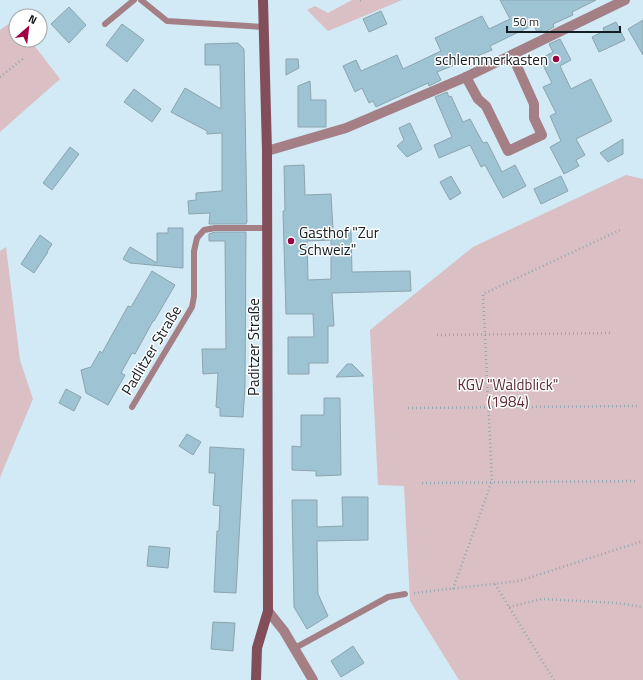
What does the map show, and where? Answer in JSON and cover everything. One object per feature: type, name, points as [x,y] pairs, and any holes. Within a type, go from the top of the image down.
[{"type":"street","name":"Paditzer Straße","points":[[256,680],[257,648],[268,611],[268,228],[263,0]]},
{"type":"street","points":[[267,151],[346,128],[466,77],[625,0]]},
{"type":"street","points":[[466,77],[478,99],[486,106],[508,151],[542,135],[534,118],[534,104],[512,55]]},
{"type":"street","points":[[268,611],[284,631],[313,680]]},
{"type":"lane","points":[[104,24],[134,0]]},
{"type":"lane","points":[[141,0],[167,21],[264,27]]},
{"type":"lane","name":"Padlitzer Straße","points":[[132,407],[192,307],[194,296],[194,251],[197,238],[204,230],[215,228],[268,228]]},
{"type":"lane","points":[[295,648],[388,597],[405,594]]},
{"type":"path","points":[[0,77],[24,58]]},
{"type":"path","points":[[453,588],[492,481],[483,294],[620,230]]},
{"type":"path","points":[[437,335],[485,333],[612,333]]},
{"type":"path","points":[[408,408],[637,406]]},
{"type":"path","points":[[422,483],[492,481],[636,481]]},
{"type":"path","points":[[405,594],[519,581],[643,540]]},
{"type":"path","points":[[494,584],[554,680]]},
{"type":"path","points":[[509,607],[542,599],[617,603],[643,607]]},
{"type":"green space","points":[[352,0],[402,0],[328,31],[307,10],[315,6],[328,13]]},
{"type":"green space","points":[[8,24],[8,48],[36,48],[60,79],[0,132],[0,30]]},
{"type":"green space","name":"KGV \"Waldblick\" (1984)","points":[[626,175],[643,179],[643,680],[459,680],[410,601],[404,486],[378,485],[370,330],[473,247]]},
{"type":"green space","points":[[6,247],[20,360],[33,399],[0,478],[0,251]]},
{"type":"building","points":[[500,0],[596,0],[572,12],[573,15],[553,24],[554,27],[543,33],[541,30],[537,32],[534,26],[527,28],[490,46],[492,50],[437,72],[441,80],[429,86],[428,83],[376,107],[373,101],[369,103],[362,88],[355,92],[343,66],[356,60],[361,71],[397,55],[403,69],[441,51],[435,38],[482,16],[489,29],[510,19]]},
{"type":"building","points":[[69,7],[86,25],[69,43],[51,24]]},
{"type":"building","points":[[381,11],[387,24],[369,32],[363,19]]},
{"type":"building","points":[[643,20],[643,55],[628,29]]},
{"type":"building","points":[[616,22],[625,40],[599,52],[592,37],[604,31],[603,28]]},
{"type":"building","points":[[122,24],[144,40],[127,62],[106,45]]},
{"type":"building","points":[[560,39],[571,60],[560,66],[571,89],[591,79],[612,121],[576,139],[585,155],[576,160],[579,166],[564,174],[550,147],[561,141],[550,116],[556,113],[543,87],[552,83],[540,59],[553,52],[549,44]]},
{"type":"building","points":[[238,43],[244,49],[247,222],[246,224],[209,224],[210,213],[189,214],[188,201],[196,200],[196,193],[222,191],[222,133],[207,134],[207,131],[171,112],[185,88],[221,109],[220,65],[205,65],[205,44]]},
{"type":"building","points":[[286,59],[298,59],[299,68],[286,75]]},
{"type":"building","points":[[310,81],[311,100],[326,100],[326,127],[298,127],[298,86]]},
{"type":"building","points":[[134,89],[161,109],[152,122],[124,102]]},
{"type":"building","points":[[447,92],[449,97],[451,96],[463,122],[470,119],[483,143],[487,142],[502,172],[515,165],[526,186],[503,198],[485,165],[481,167],[470,145],[439,158],[434,145],[452,137],[435,97]]},
{"type":"building","points":[[410,123],[422,149],[407,157],[397,146],[404,140],[399,128]]},
{"type":"building","points":[[623,139],[623,154],[608,162],[600,153]]},
{"type":"building","points":[[70,147],[79,154],[52,190],[43,183]]},
{"type":"building","points":[[304,165],[305,195],[331,194],[333,230],[351,230],[352,272],[410,271],[411,291],[332,293],[334,326],[328,326],[328,363],[309,363],[309,374],[288,374],[288,337],[314,337],[313,314],[286,314],[283,211],[285,211],[284,166]],"holes":[[[331,240],[331,279],[308,280],[307,241]]]},
{"type":"building","points":[[451,176],[461,193],[450,200],[440,182]]},
{"type":"building","points":[[561,176],[568,191],[541,204],[534,189]]},
{"type":"building","points":[[168,228],[183,228],[183,268],[130,263],[123,259],[130,247],[157,263],[157,233],[168,233]]},
{"type":"building","points":[[215,232],[246,232],[245,387],[243,417],[220,416],[220,408],[216,407],[218,373],[203,374],[202,349],[226,349],[225,241],[209,241],[209,234]]},
{"type":"building","points":[[40,235],[52,244],[34,273],[21,264]]},
{"type":"building","points":[[152,271],[175,285],[135,354],[132,353],[121,373],[125,375],[108,405],[86,393],[81,370],[91,367],[100,351],[102,353],[128,306],[131,307]]},
{"type":"building","points":[[347,364],[352,364],[364,376],[336,377]]},
{"type":"building","points":[[66,389],[81,397],[74,411],[59,403]]},
{"type":"building","points":[[324,398],[340,398],[341,475],[316,476],[316,471],[292,470],[292,446],[301,447],[301,415],[324,415]]},
{"type":"building","points":[[187,434],[201,442],[193,455],[179,446]]},
{"type":"building","points":[[210,447],[244,449],[236,593],[214,592],[217,531],[219,531],[220,506],[213,505],[215,473],[209,473]]},
{"type":"building","points":[[342,497],[368,497],[368,540],[317,541],[318,594],[328,616],[307,629],[294,607],[292,500],[317,500],[317,527],[343,526]]},
{"type":"building","points":[[149,546],[170,548],[168,568],[147,566]]},
{"type":"building","points":[[213,622],[235,623],[233,651],[211,649]]},
{"type":"building","points":[[353,646],[364,663],[341,677],[331,661]]},
{"type":"place","name":"schlemmerkasten","points":[[556,59]]},
{"type":"place","name":"Gasthof \"Zur Schweiz\"","points":[[291,241]]}]
